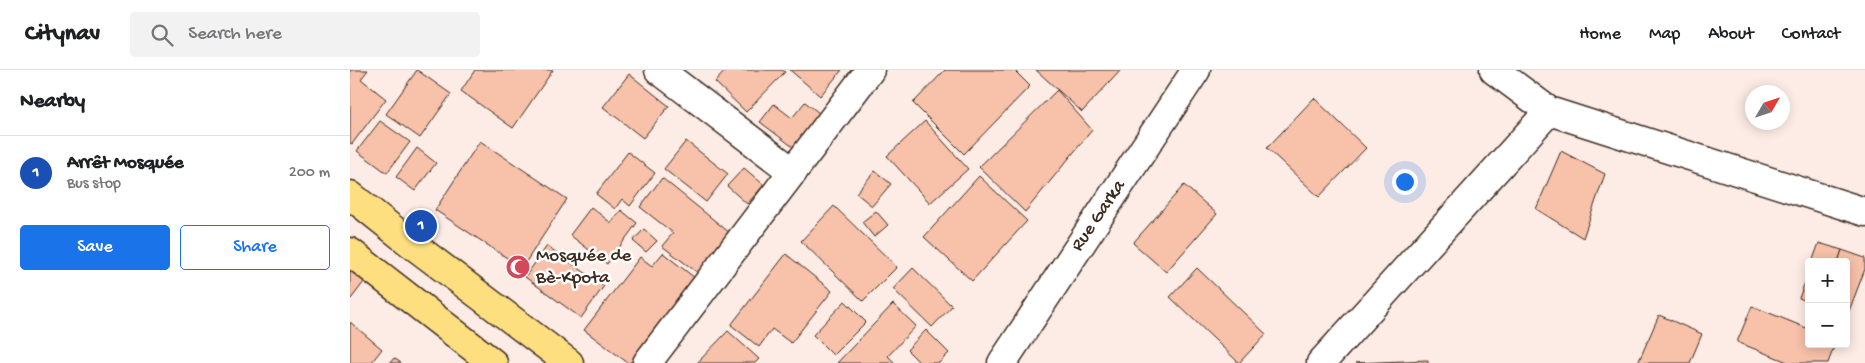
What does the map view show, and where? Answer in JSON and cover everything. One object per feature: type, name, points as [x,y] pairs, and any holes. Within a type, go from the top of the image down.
[{"type":"main road","points":[[350,195],[569,363]]},
{"type":"main road","points":[[350,252],[493,363]]},
{"type":"street","points":[[659,70],[793,172]]},
{"type":"street","points":[[646,363],[870,70]]},
{"type":"street","name":"Rue Garka","points":[[1002,363],[1196,70]]},
{"type":"street","points":[[1494,70],[1549,111],[1865,212]]},
{"type":"street","points":[[1321,363],[1549,111]]},
{"type":"building","points":[[350,70],[368,70],[361,79],[386,99],[352,144],[350,143]]},
{"type":"building","points":[[417,70],[451,94],[420,138],[386,114]]},
{"type":"building","points":[[475,70],[553,70],[513,128],[461,91]]},
{"type":"building","points":[[726,70],[782,70],[785,72],[746,112],[715,82]]},
{"type":"building","points":[[790,70],[842,70],[820,96]]},
{"type":"building","points":[[945,70],[1014,70],[1030,86],[964,154],[913,103]]},
{"type":"building","points":[[1036,70],[1121,70],[1082,112]]},
{"type":"building","points":[[629,74],[669,106],[643,138],[603,107]]},
{"type":"building","points":[[1057,90],[1092,130],[1025,212],[979,167]]},
{"type":"building","points":[[1314,98],[1366,148],[1319,197],[1267,148]]},
{"type":"building","points":[[805,102],[823,116],[797,150],[760,122],[774,104],[792,118]]},
{"type":"building","points":[[380,121],[410,142],[387,173],[357,151]]},
{"type":"building","points":[[925,121],[968,169],[930,203],[887,156]]},
{"type":"building","points":[[480,141],[567,199],[522,268],[435,210]]},
{"type":"building","points":[[686,141],[728,174],[706,202],[664,169]]},
{"type":"building","points":[[417,148],[436,163],[415,191],[396,177]]},
{"type":"building","points":[[1561,151],[1605,174],[1583,238],[1536,209]]},
{"type":"building","points":[[628,152],[655,173],[630,206],[622,199],[615,209],[596,194]]},
{"type":"building","points":[[744,168],[764,185],[747,204],[727,186]]},
{"type":"building","points":[[875,171],[891,184],[872,206],[856,193]]},
{"type":"building","points":[[979,176],[1027,221],[972,281],[924,237]]},
{"type":"building","points":[[662,178],[730,233],[698,273],[662,246],[673,233],[640,207]]},
{"type":"building","points":[[1184,185],[1217,214],[1166,272],[1133,243]]},
{"type":"building","points":[[834,206],[897,267],[863,301],[801,241]]},
{"type":"building","points":[[591,207],[611,223],[621,210],[637,223],[607,264],[570,235]]},
{"type":"building","points":[[876,211],[888,225],[874,237],[862,222]]},
{"type":"building","points":[[644,229],[657,241],[646,252],[633,241]]},
{"type":"building","points":[[1819,243],[1842,250],[1839,258],[1813,258]]},
{"type":"building","points":[[547,246],[604,286],[581,318],[525,277]]},
{"type":"building","points":[[1842,250],[1865,258],[1865,269],[1850,308],[1850,258],[1839,258]]},
{"type":"building","points":[[663,253],[695,278],[630,363],[628,363],[584,330],[640,257],[652,266]]},
{"type":"building","points":[[786,254],[832,291],[791,343],[772,329],[759,347],[731,325]]},
{"type":"building","points":[[350,266],[367,278],[351,299],[350,298]]},
{"type":"building","points":[[913,268],[952,306],[932,327],[893,289]]},
{"type":"building","points":[[1197,268],[1266,334],[1239,363],[1170,297]]},
{"type":"building","points":[[1805,282],[1805,300],[1799,298]]},
{"type":"building","points":[[845,301],[866,322],[833,355],[813,335]]},
{"type":"building","points":[[893,304],[916,326],[888,356],[895,363],[837,363]]},
{"type":"building","points":[[1752,306],[1805,327],[1805,348],[1834,348],[1828,363],[1790,363],[1737,342]]},
{"type":"building","points":[[1659,315],[1702,334],[1690,363],[1638,363]]},
{"type":"building","points":[[350,322],[382,349],[371,363],[350,363]]},
{"type":"building","points":[[926,330],[949,353],[939,363],[920,363],[907,350]]},
{"type":"building","points":[[728,331],[759,359],[755,363],[697,363]]},
{"type":"building","points":[[394,358],[401,363],[390,363]]},
{"type":"building","points":[[1428,360],[1428,363],[1355,363]]},
{"type":"place","name":"Arrêt Mosquée","points":[[421,226]]},
{"type":"place","name":"Mosquée de Bè-Kpota","points":[[518,267]]}]
